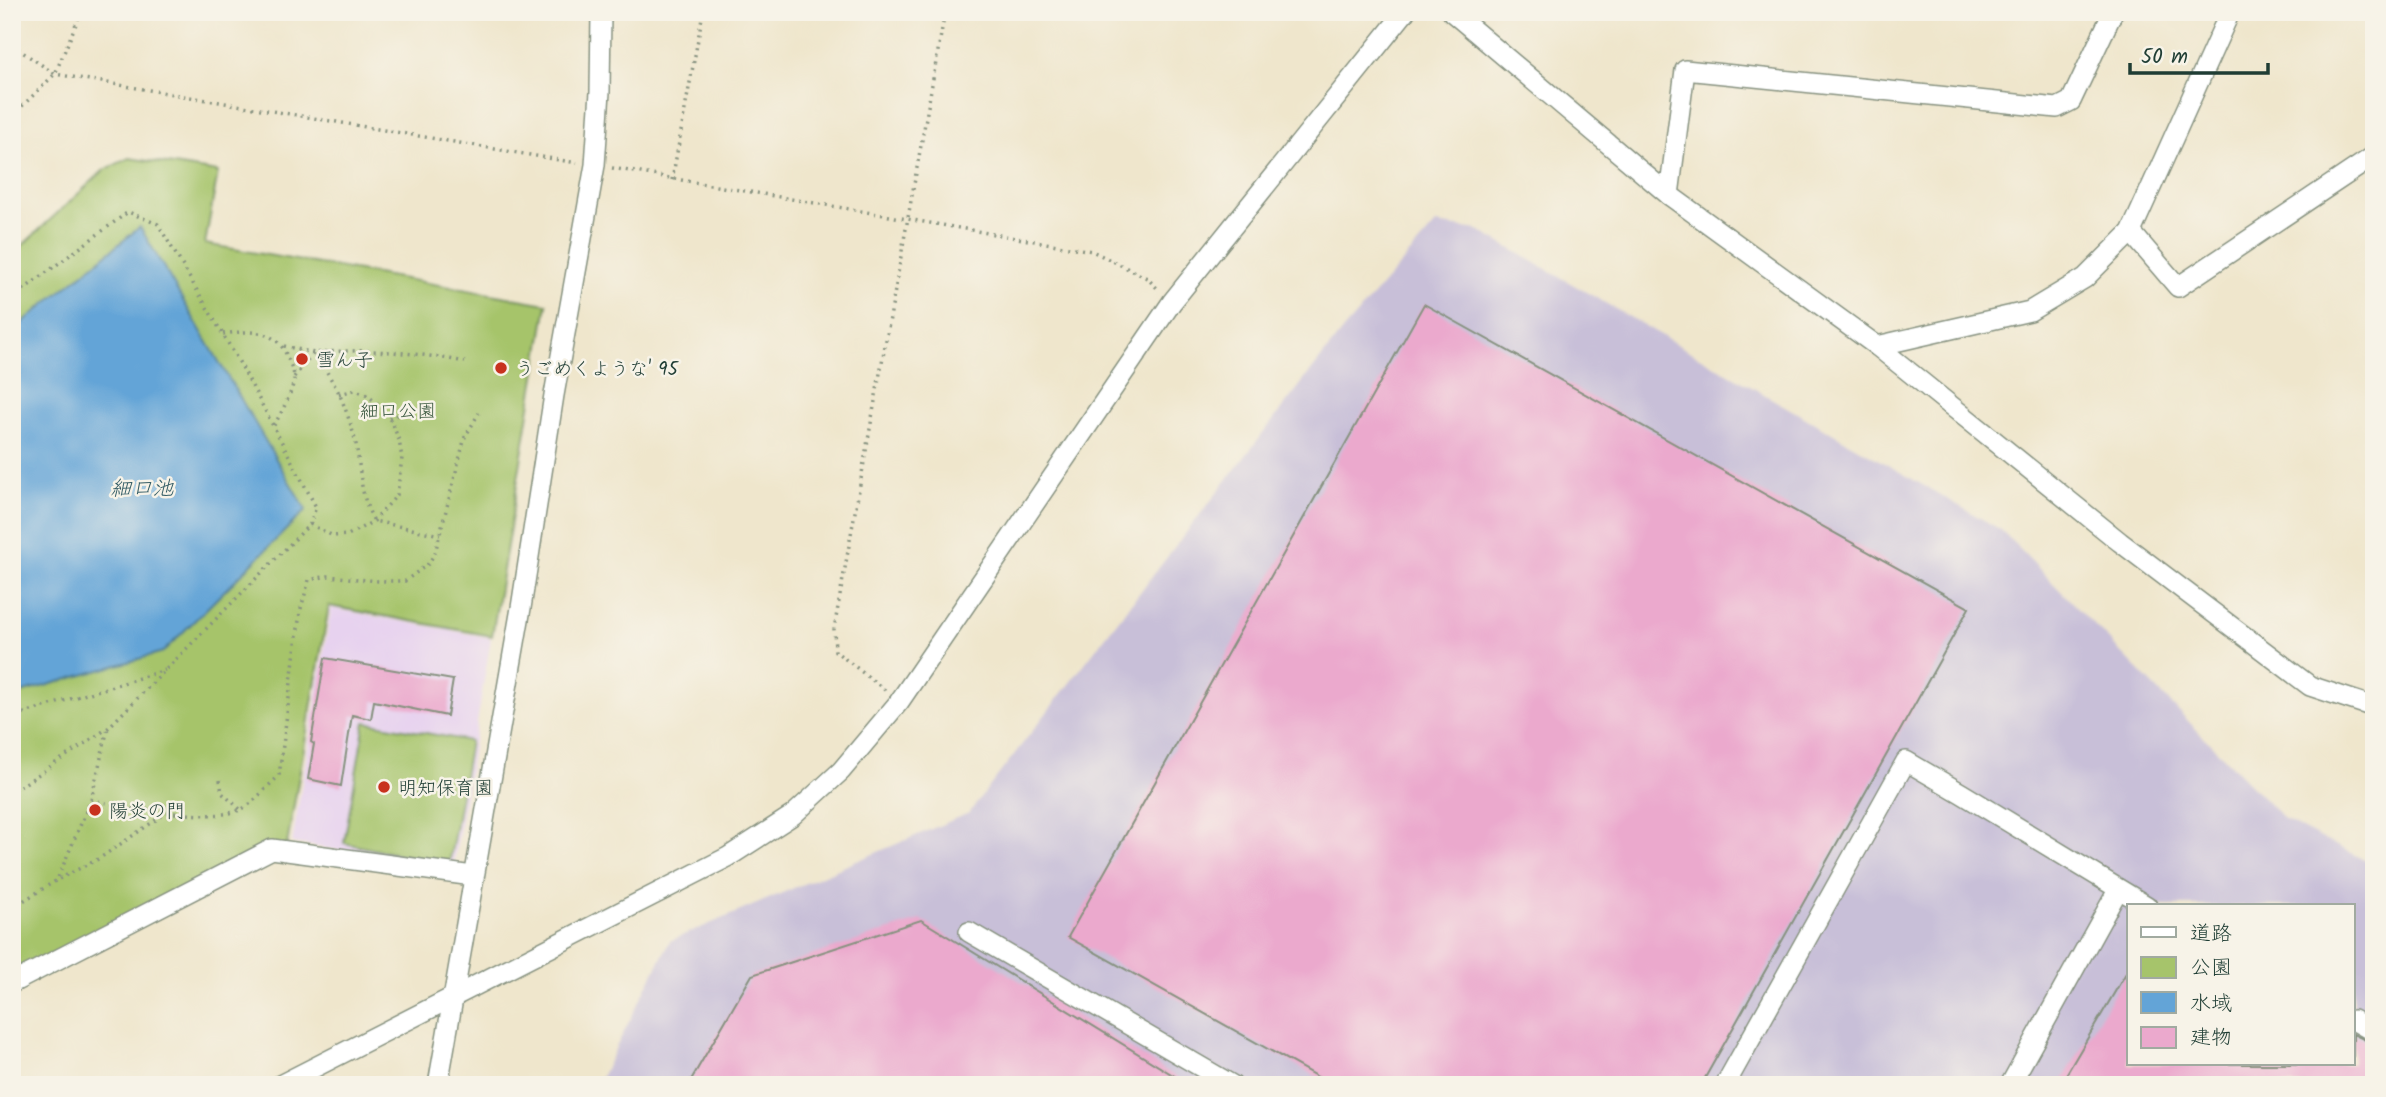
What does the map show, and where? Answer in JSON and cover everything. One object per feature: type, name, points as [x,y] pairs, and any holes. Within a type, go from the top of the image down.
[{"type":"street","points":[[438,1085],[521,608],[554,395],[596,165],[601,12]]},
{"type":"street","points":[[280,1085],[729,857],[793,815],[841,771],[899,702],[1172,302],[1405,12]]},
{"type":"street","points":[[1451,12],[1669,195],[1877,346],[2120,542],[2310,686],[2374,707]]},
{"type":"street","points":[[1669,195],[1685,69],[2057,108],[2071,100],[2113,12]]},
{"type":"street","points":[[1877,346],[2030,311],[2085,278],[2131,232],[2230,12]]},
{"type":"street","points":[[2131,232],[2178,287],[2374,156]]},
{"type":"street","points":[[1725,1085],[1906,761],[2143,904]]},
{"type":"street","points":[[12,984],[272,849],[473,876]]},
{"type":"street","points":[[2010,1085],[2118,890]]},
{"type":"street","points":[[969,932],[1232,1085]]},
{"type":"street","points":[[2354,1021],[2374,1032]]},
{"type":"path","points":[[12,116],[55,74],[81,12]]},
{"type":"path","points":[[672,180],[703,12]]},
{"type":"path","points":[[899,702],[835,651],[834,629],[945,12]]},
{"type":"path","points":[[12,45],[55,74],[1092,251],[1147,278],[1172,302]]},
{"type":"path","points":[[12,298],[128,212],[158,223],[223,334],[316,507],[310,524],[108,728],[12,792]]},
{"type":"path","points":[[223,334],[249,331],[272,337],[284,346],[314,353],[347,350],[425,354],[465,362]]},
{"type":"path","points":[[284,346],[294,377]]},
{"type":"path","points":[[322,352],[322,363],[339,394],[354,433],[359,478],[368,510],[374,520],[440,535]]},
{"type":"path","points":[[273,427],[285,406],[294,377],[314,353]]},
{"type":"path","points":[[310,524],[333,536],[348,534],[374,520],[397,495],[402,458],[399,440],[389,418],[381,406],[364,393],[355,390],[339,394]]},
{"type":"path","points":[[389,418],[404,413]]},
{"type":"path","points":[[91,800],[167,812],[211,814],[241,809],[279,776],[300,612],[309,580],[328,576],[405,581],[428,564],[435,553],[465,437],[479,413]]},
{"type":"path","points":[[12,721],[18,715],[166,670]]},
{"type":"path","points":[[57,880],[91,800],[108,728]]},
{"type":"path","points":[[220,780],[222,793],[241,809]]},
{"type":"path","points":[[12,908],[57,880],[100,858],[167,812]]},
{"type":"shaded area","points":[[1436,224],[1478,230],[2001,530],[2284,819],[2374,865],[2374,1085],[597,1085],[670,941],[969,813],[1343,330]]},
{"type":"shaded area","name":"明知保育園","points":[[331,608],[491,638],[453,869],[292,843]]},
{"type":"green space","name":"細口公園","points":[[129,158],[218,172],[205,244],[547,304],[492,636],[329,606],[287,845],[12,974],[12,699],[23,692],[139,228],[12,331],[12,255],[104,170]]},
{"type":"green space","points":[[365,722],[470,741],[449,865],[344,843]]},
{"type":"water","name":"細口池","points":[[140,227],[306,510],[163,652],[24,692],[12,699],[12,331]]},
{"type":"building","points":[[1424,304],[1969,608],[1701,1085],[1332,1085],[1068,937]]},
{"type":"building","points":[[325,658],[453,680],[447,716],[374,701],[371,719],[352,715],[341,786],[308,779],[314,744],[311,742]]},
{"type":"building","points":[[921,920],[1189,1085],[688,1085],[752,975]]},
{"type":"building","points":[[2127,971],[2127,1066],[2354,1066],[2354,1034],[2374,1044],[2374,1085],[2060,1085]]},
{"type":"place","name":"雪ん子","points":[[302,359]]},
{"type":"place","name":"うごめくような' 95","points":[[501,368]]},
{"type":"place","name":"明知保育園","points":[[384,787]]},
{"type":"place","name":"陽炎の門","points":[[95,810]]}]
